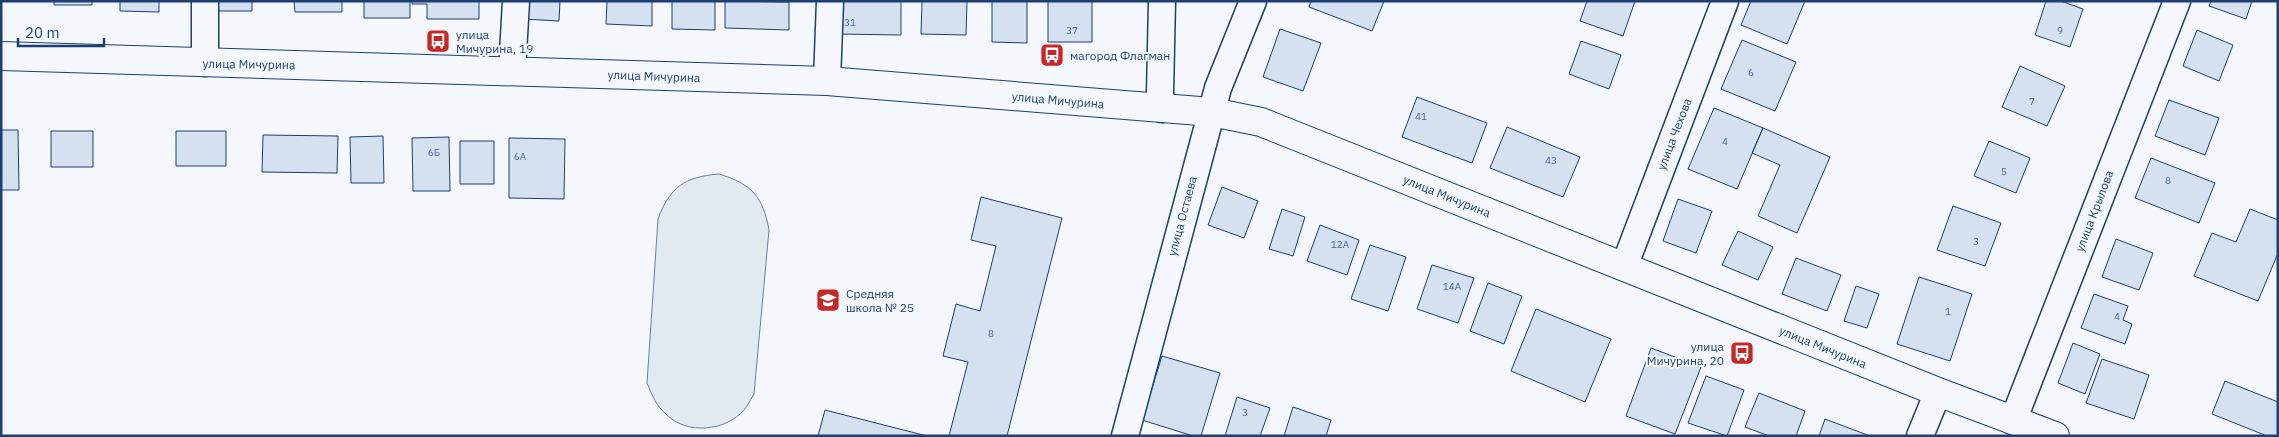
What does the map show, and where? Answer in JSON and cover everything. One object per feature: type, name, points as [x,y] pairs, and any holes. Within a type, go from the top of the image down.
[{"type":"street","points":[[204,63],[206,1]]},
{"type":"street","points":[[512,71],[516,1]]},
{"type":"street","points":[[827,81],[830,1]]},
{"type":"street","points":[[1162,1],[1160,93],[1162,109]]},
{"type":"street","name":"улица Остаева","points":[[1129,435],[1212,112],[1224,73],[1252,1]]},
{"type":"street","name":"улица Чехова","points":[[1624,267],[1725,1]]},
{"type":"street","name":"улица Крылова","points":[[2012,421],[2176,1]]},
{"type":"street","name":"улица Мичурина","points":[[1,56],[827,81],[1212,112],[1261,122],[1938,392],[2055,436]]},
{"type":"street","points":[[1920,436],[1938,392]]},
{"type":"shaded area","points":[[719,174],[740,182],[754,193],[763,209],[769,230],[754,394],[744,410],[736,417],[717,426],[695,428],[675,421],[663,412],[647,383],[658,219],[673,191],[687,181],[707,175]]},
{"type":"building","points":[[54,1],[92,1],[92,5],[54,5]]},
{"type":"building","points":[[120,1],[159,1],[159,12],[120,11]]},
{"type":"building","points":[[210,1],[252,1],[252,11],[210,11]]},
{"type":"building","points":[[294,1],[342,1],[342,12],[295,12]]},
{"type":"building","points":[[364,1],[410,1],[410,18],[364,18]]},
{"type":"building","points":[[412,1],[479,1],[479,19],[427,19],[427,4],[412,4]]},
{"type":"building","points":[[522,1],[560,1],[559,21],[522,19]]},
{"type":"building","points":[[607,1],[652,1],[652,26],[606,24]]},
{"type":"building","points":[[672,1],[715,1],[715,30],[672,29]]},
{"type":"building","points":[[725,1],[789,2],[789,30],[725,28]]},
{"type":"building","points":[[838,1],[901,1],[901,35],[838,34]]},
{"type":"building","points":[[922,1],[967,1],[966,35],[921,34]]},
{"type":"building","points":[[992,1],[1027,1],[1027,43],[992,42]]},
{"type":"building","points":[[1048,1],[1092,1],[1092,42],[1048,42]]},
{"type":"building","points":[[1311,1],[1384,1],[1372,31],[1309,7]]},
{"type":"building","points":[[1587,1],[1635,1],[1623,36],[1580,21]]},
{"type":"building","points":[[1751,1],[1805,1],[1787,44],[1741,25]]},
{"type":"building","points":[[2046,1],[2061,1],[2083,9],[2070,47],[2035,35]]},
{"type":"building","points":[[2211,1],[2252,1],[2246,19],[2209,6]]},
{"type":"building","points":[[1280,29],[1321,43],[1303,91],[1263,77]]},
{"type":"building","points":[[2197,30],[2233,45],[2219,81],[2183,66]]},
{"type":"building","points":[[1742,40],[1796,62],[1775,111],[1721,89]]},
{"type":"building","points":[[1581,41],[1621,55],[1609,89],[1569,74]]},
{"type":"building","points":[[2020,66],[2065,86],[2047,126],[2002,107]]},
{"type":"building","points":[[1417,97],[1487,123],[1472,163],[1402,137]]},
{"type":"building","points":[[2169,100],[2219,118],[2205,155],[2155,136]]},
{"type":"building","points":[[1714,108],[1763,128],[1737,189],[1688,169]]},
{"type":"building","points":[[1507,127],[1580,157],[1563,197],[1490,168]]},
{"type":"building","points":[[1763,128],[1830,157],[1797,233],[1758,216],[1780,165],[1752,153]]},
{"type":"building","points":[[1,130],[18,130],[19,190],[1,190]]},
{"type":"building","points":[[51,131],[93,131],[93,167],[51,167]]},
{"type":"building","points":[[176,131],[226,131],[226,166],[176,166]]},
{"type":"building","points":[[263,135],[338,136],[337,173],[262,172]]},
{"type":"building","points":[[383,136],[384,183],[351,183],[350,137]]},
{"type":"building","points":[[449,137],[450,191],[413,191],[412,138]]},
{"type":"building","points":[[509,138],[565,139],[564,199],[509,198]]},
{"type":"building","points":[[460,141],[494,141],[494,184],[460,184]]},
{"type":"building","points":[[1989,141],[2030,158],[2016,193],[1974,176]]},
{"type":"building","points":[[2151,158],[2215,183],[2199,223],[2135,198]]},
{"type":"building","points":[[1222,187],[1258,201],[1244,238],[1208,225]]},
{"type":"building","points":[[981,197],[1062,218],[1007,436],[949,436],[968,362],[943,356],[956,304],[980,311],[996,246],[971,240]]},
{"type":"building","points":[[1678,199],[1712,211],[1696,253],[1663,241]]},
{"type":"building","points":[[1953,206],[2001,223],[1985,266],[1937,250]]},
{"type":"building","points":[[1282,209],[1305,217],[1293,256],[1269,249]]},
{"type":"building","points":[[2250,209],[2278,220],[2278,253],[2258,301],[2194,276],[2212,233],[2236,242]]},
{"type":"building","points":[[1320,225],[1359,240],[1347,275],[1307,261]]},
{"type":"building","points":[[1738,231],[1773,247],[1758,280],[1722,265]]},
{"type":"building","points":[[2116,239],[2153,253],[2139,290],[2102,277]]},
{"type":"building","points":[[1370,245],[1406,257],[1388,311],[1351,299]]},
{"type":"building","points":[[1796,258],[1841,275],[1827,311],[1782,294]]},
{"type":"building","points":[[1432,265],[1474,278],[1458,323],[1417,309]]},
{"type":"building","points":[[1919,277],[1972,294],[1950,361],[1897,344]]},
{"type":"building","points":[[1488,283],[1522,296],[1504,344],[1470,331]]},
{"type":"building","points":[[1856,286],[1879,294],[1867,328],[1844,321]]},
{"type":"building","points":[[2094,294],[2128,306],[2123,320],[2132,324],[2125,344],[2081,328]]},
{"type":"building","points":[[1536,309],[1611,339],[1585,402],[1511,371]]},
{"type":"building","points":[[2073,343],[2100,354],[2085,394],[2058,383]]},
{"type":"building","points":[[1651,348],[1701,367],[1675,434],[1626,416]]},
{"type":"building","points":[[1162,356],[1220,373],[1201,436],[1193,436],[1142,420]]},
{"type":"building","points":[[2102,359],[2149,375],[2134,419],[2086,403]]},
{"type":"building","points":[[1706,376],[1744,390],[1727,436],[1688,423]]},
{"type":"building","points":[[2225,381],[2278,402],[2278,436],[2267,436],[2212,414]]},
{"type":"building","points":[[1759,393],[1805,411],[1796,436],[1769,436],[1745,427]]},
{"type":"building","points":[[1237,397],[1270,408],[1260,436],[1225,436]]},
{"type":"building","points":[[1293,407],[1331,420],[1326,436],[1284,436]]},
{"type":"building","points":[[825,410],[927,436],[818,436]]},
{"type":"building","points":[[1825,419],[1870,436],[1819,436]]},
{"type":"place","name":"улица Мичурина, 19","points":[[438,41]]},
{"type":"place","name":"магород Флагман","points":[[1052,55]]},
{"type":"place","name":"Средняя школа № 25","points":[[828,300]]},
{"type":"place","name":"улица Мичурина, 20","points":[[1742,353]]}]
